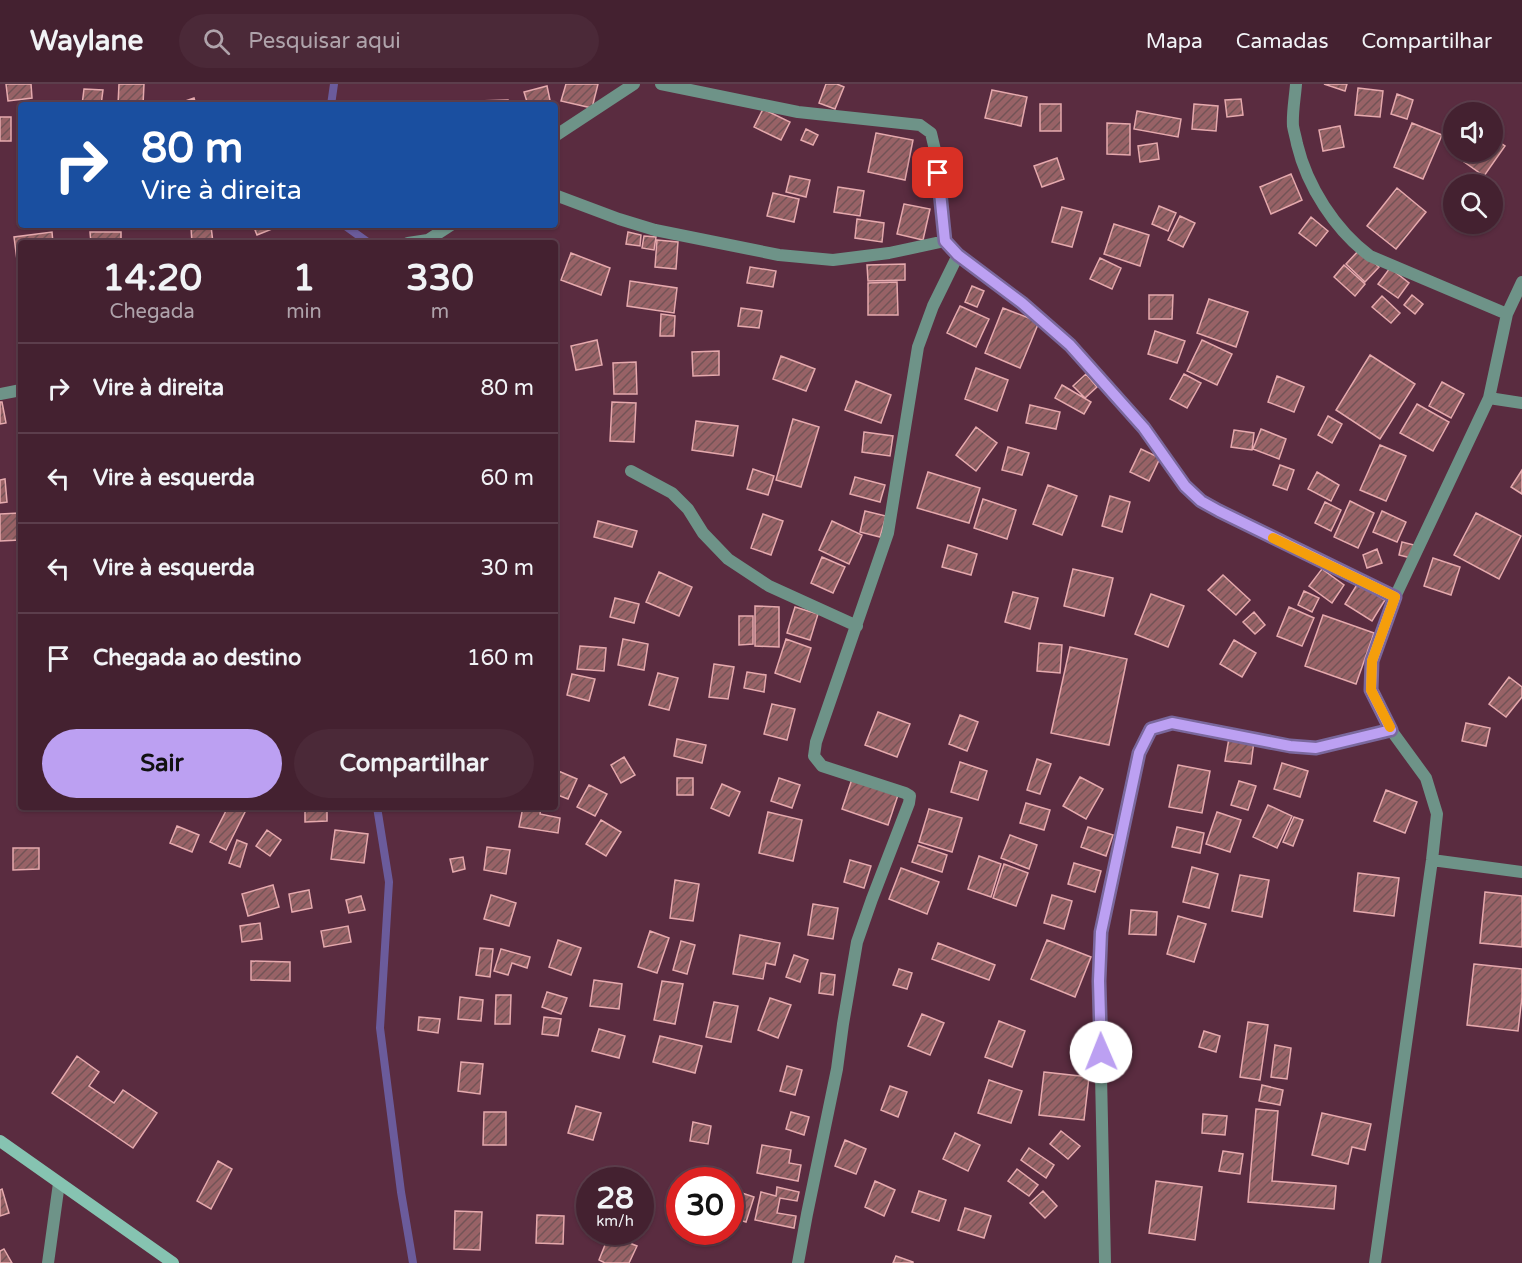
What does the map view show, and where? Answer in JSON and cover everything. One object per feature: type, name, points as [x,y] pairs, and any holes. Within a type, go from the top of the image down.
[{"type":"street","points":[[558,134],[634,84]]},
{"type":"street","points":[[1296,84],[1293,126],[1302,163],[1318,197],[1357,247],[1370,256],[1507,314]]},
{"type":"street","points":[[670,85],[798,112],[920,125],[931,133],[935,150],[945,241],[958,255],[1022,303],[1070,345],[1144,428],[1185,486],[1201,501],[1219,511],[1395,597]]},
{"type":"street","points":[[558,196],[655,230],[779,255],[833,260],[889,253],[945,241]]},
{"type":"street","points":[[428,240],[446,228]]},
{"type":"street","points":[[800,1262],[807,1214],[837,1069],[857,942],[910,796],[822,766],[814,756],[816,742],[888,532],[918,347],[933,306],[958,255]]},
{"type":"street","points":[[1374,1263],[1437,814],[1426,778],[1391,730],[1371,690],[1372,661],[1395,597],[1489,398],[1507,314],[1522,282]]},
{"type":"street","points":[[0,394],[18,391]]},
{"type":"street","points":[[1489,398],[1522,403]]},
{"type":"street","points":[[631,471],[672,493],[688,509],[703,533],[728,560],[770,586],[856,626]]},
{"type":"street","points":[[1105,1263],[1099,981],[1101,932],[1139,753],[1151,729],[1172,723],[1290,746],[1316,748],[1391,730]]},
{"type":"street","points":[[1432,860],[1522,872]]},
{"type":"street","points":[[0,1141],[173,1263]]},
{"type":"street","points":[[48,1263],[59,1184]]},
{"type":"building","points":[[6,84],[31,84],[32,98],[8,101]]},
{"type":"building","points":[[119,84],[144,84],[143,102],[118,102]]},
{"type":"building","points":[[566,84],[598,84],[592,108],[561,101]]},
{"type":"building","points":[[826,84],[837,84],[844,87],[835,109],[819,103]]},
{"type":"building","points":[[1324,84],[1347,84],[1345,91]]},
{"type":"building","points":[[547,86],[550,102],[527,102],[524,92]]},
{"type":"building","points":[[1358,88],[1383,91],[1380,117],[1355,115]]},
{"type":"building","points":[[84,89],[103,90],[101,102],[82,102]]},
{"type":"building","points":[[992,90],[1027,97],[1021,126],[985,118]]},
{"type":"building","points":[[1397,94],[1413,100],[1407,119],[1391,114]]},
{"type":"building","points":[[194,98],[195,102],[183,102]]},
{"type":"building","points":[[1241,99],[1243,115],[1227,117],[1225,100]]},
{"type":"building","points":[[508,100],[508,102],[477,102]]},
{"type":"building","points":[[1040,104],[1061,104],[1061,131],[1040,131]]},
{"type":"building","points":[[1194,104],[1218,106],[1216,131],[1192,129]]},
{"type":"building","points":[[763,109],[790,122],[781,140],[754,127]]},
{"type":"building","points":[[1137,111],[1181,119],[1178,137],[1134,129]]},
{"type":"building","points":[[0,117],[11,117],[11,141],[0,141]]},
{"type":"building","points":[[1107,123],[1130,124],[1130,155],[1107,154]]},
{"type":"building","points":[[1412,123],[1442,135],[1423,179],[1394,167]]},
{"type":"building","points":[[1340,126],[1344,147],[1323,151],[1319,130]]},
{"type":"building","points":[[806,129],[818,135],[813,145],[801,140]]},
{"type":"building","points":[[876,133],[913,140],[905,180],[868,172]]},
{"type":"building","points":[[1157,143],[1159,159],[1140,162],[1138,146]]},
{"type":"building","points":[[1057,158],[1064,179],[1042,187],[1034,166]]},
{"type":"building","points":[[1464,162],[1494,162],[1485,174],[1481,174]]},
{"type":"building","points":[[1291,174],[1302,200],[1271,214],[1260,187]]},
{"type":"building","points":[[790,176],[810,180],[806,197],[786,192]]},
{"type":"building","points":[[838,187],[864,191],[860,216],[834,212]]},
{"type":"building","points":[[1397,188],[1426,212],[1396,249],[1367,226]]},
{"type":"building","points":[[773,193],[799,199],[794,222],[767,216]]},
{"type":"building","points":[[904,204],[930,209],[923,240],[897,234]]},
{"type":"building","points":[[1159,206],[1176,213],[1168,231],[1152,224]]},
{"type":"building","points":[[1062,207],[1082,212],[1072,247],[1052,242]]},
{"type":"building","points":[[1180,216],[1195,223],[1183,247],[1168,240]]},
{"type":"building","points":[[1311,217],[1328,231],[1316,246],[1299,233]]},
{"type":"building","points":[[857,219],[884,223],[882,242],[855,238]]},
{"type":"building","points":[[1114,224],[1149,235],[1140,266],[1104,254]]},
{"type":"building","points":[[191,228],[211,228],[213,240],[192,240]]},
{"type":"building","points":[[254,228],[274,228],[257,235]]},
{"type":"building","points":[[52,232],[53,240],[18,240],[17,260],[14,237]]},
{"type":"building","points":[[90,232],[121,232],[121,240],[91,240]]},
{"type":"building","points":[[628,232],[641,235],[640,246],[626,244]]},
{"type":"building","points":[[644,236],[656,237],[654,250],[642,248]]},
{"type":"building","points":[[657,240],[678,242],[676,269],[655,267]]},
{"type":"building","points":[[1360,249],[1379,267],[1365,282],[1346,264]]},
{"type":"building","points":[[571,253],[610,268],[601,295],[561,280]]},
{"type":"building","points":[[1100,258],[1121,268],[1112,289],[1090,279]]},
{"type":"building","points":[[905,264],[905,280],[868,281],[867,265]]},
{"type":"building","points":[[1344,265],[1365,284],[1355,296],[1334,277]]},
{"type":"building","points":[[750,267],[776,271],[773,287],[747,283]]},
{"type":"building","points":[[1390,268],[1409,283],[1398,298],[1378,284]]},
{"type":"building","points":[[630,281],[677,288],[674,313],[627,306]]},
{"type":"building","points":[[897,282],[898,315],[868,315],[868,283]]},
{"type":"building","points":[[972,286],[984,291],[977,307],[965,302]]},
{"type":"building","points":[[1149,295],[1173,295],[1172,319],[1149,319]]},
{"type":"building","points":[[1412,295],[1423,304],[1415,314],[1404,305]]},
{"type":"building","points":[[1382,296],[1400,313],[1391,323],[1372,307]]},
{"type":"building","points":[[1209,299],[1248,312],[1236,347],[1197,333]]},
{"type":"building","points":[[960,306],[989,319],[976,347],[947,333]]},
{"type":"building","points":[[741,308],[762,311],[759,328],[738,326]]},
{"type":"building","points":[[1003,308],[1039,322],[1020,368],[985,353]]},
{"type":"building","points":[[661,314],[675,316],[674,336],[660,336]]},
{"type":"building","points":[[1155,331],[1185,341],[1177,363],[1148,354]]},
{"type":"building","points":[[597,340],[602,365],[576,370],[571,346]]},
{"type":"building","points":[[1202,340],[1232,354],[1217,385],[1187,371]]},
{"type":"building","points":[[719,351],[719,375],[693,376],[692,352]]},
{"type":"building","points":[[1370,355],[1415,384],[1380,439],[1336,410]]},
{"type":"building","points":[[781,356],[815,369],[806,391],[773,379]]},
{"type":"building","points":[[636,362],[637,394],[614,394],[613,363]]},
{"type":"building","points":[[976,368],[1008,380],[997,411],[965,399]]},
{"type":"building","points":[[1086,374],[1097,387],[1085,398],[1073,386]]},
{"type":"building","points":[[1184,374],[1201,383],[1187,408],[1170,399]]},
{"type":"building","points":[[1277,376],[1304,387],[1294,412],[1268,402]]},
{"type":"building","points":[[856,381],[891,395],[881,423],[845,410]]},
{"type":"building","points":[[1442,382],[1464,394],[1451,418],[1429,406]]},
{"type":"building","points":[[1062,385],[1091,402],[1084,414],[1055,398]]},
{"type":"building","points":[[0,402],[2,402],[6,423],[0,424]]},
{"type":"building","points":[[612,402],[636,403],[634,442],[610,441]]},
{"type":"building","points":[[1417,404],[1449,422],[1433,451],[1400,433]]},
{"type":"building","points":[[1030,405],[1060,412],[1056,429],[1026,423]]},
{"type":"building","points":[[1328,416],[1342,424],[1332,443],[1318,435]]},
{"type":"building","points":[[793,419],[819,427],[801,487],[776,480]]},
{"type":"building","points":[[696,421],[738,426],[733,456],[692,450]]},
{"type":"building","points":[[976,427],[997,443],[976,471],[956,455]]},
{"type":"building","points":[[1261,429],[1286,439],[1279,459],[1253,449]]},
{"type":"building","points":[[1234,430],[1254,433],[1252,450],[1231,447]]},
{"type":"building","points":[[864,432],[893,436],[890,456],[862,452]]},
{"type":"building","points":[[1380,445],[1406,456],[1386,501],[1360,490]]},
{"type":"building","points":[[1008,447],[1029,453],[1022,475],[1002,470]]},
{"type":"building","points":[[1141,449],[1160,458],[1149,481],[1130,472]]},
{"type":"building","points":[[1280,465],[1294,470],[1287,490],[1273,485]]},
{"type":"building","points":[[753,469],[774,476],[768,495],[747,489]]},
{"type":"building","points":[[1522,470],[1522,494],[1511,487]]},
{"type":"building","points":[[928,472],[980,488],[969,523],[917,508]]},
{"type":"building","points":[[1317,472],[1339,485],[1331,501],[1308,489]]},
{"type":"building","points":[[855,477],[885,485],[880,502],[850,494]]},
{"type":"building","points":[[5,479],[7,502],[0,503],[0,480]]},
{"type":"building","points":[[1048,485],[1077,496],[1062,535],[1033,524]]},
{"type":"building","points":[[1110,496],[1130,502],[1122,532],[1102,526]]},
{"type":"building","points":[[983,499],[1016,510],[1007,539],[974,528]]},
{"type":"building","points":[[1350,501],[1374,513],[1358,548],[1334,537]]},
{"type":"building","points":[[1325,502],[1341,510],[1331,531],[1315,523]]},
{"type":"building","points":[[865,511],[886,516],[880,537],[860,532]]},
{"type":"building","points":[[1382,511],[1406,522],[1397,542],[1373,532]]},
{"type":"building","points":[[18,513],[18,540],[0,541],[0,514]]},
{"type":"building","points":[[1476,513],[1521,536],[1499,579],[1454,555]]},
{"type":"building","points":[[763,514],[783,521],[771,555],[751,548]]},
{"type":"building","points":[[598,521],[637,531],[632,547],[594,537]]},
{"type":"building","points":[[832,521],[862,535],[849,564],[819,550]]},
{"type":"building","points":[[1402,542],[1414,545],[1411,558],[1399,555]]},
{"type":"building","points":[[948,545],[977,554],[971,575],[942,567]]},
{"type":"building","points":[[1377,549],[1382,563],[1367,568],[1363,555]]},
{"type":"building","points":[[822,557],[845,567],[833,593],[811,583]]},
{"type":"building","points":[[1433,558],[1460,567],[1451,595],[1424,586]]},
{"type":"building","points":[[1073,569],[1113,578],[1104,616],[1064,606]]},
{"type":"building","points":[[1322,569],[1344,585],[1332,603],[1309,586]]},
{"type":"building","points":[[659,572],[692,587],[679,616],[646,602]]},
{"type":"building","points":[[1223,575],[1250,600],[1236,615],[1208,590]]},
{"type":"building","points":[[1358,583],[1385,600],[1372,621],[1345,604]]},
{"type":"building","points":[[1304,591],[1319,598],[1312,612],[1298,605]]},
{"type":"building","points":[[1013,592],[1038,598],[1030,629],[1005,622]]},
{"type":"building","points":[[1151,594],[1184,606],[1168,647],[1135,634]]},
{"type":"building","points":[[615,598],[639,604],[634,623],[610,617]]},
{"type":"building","points":[[755,606],[779,607],[779,647],[755,646]]},
{"type":"building","points":[[795,607],[818,614],[810,640],[787,633]]},
{"type":"building","points":[[1289,607],[1314,618],[1302,646],[1277,636]]},
{"type":"building","points":[[1254,612],[1265,625],[1255,634],[1243,622]]},
{"type":"building","points":[[1323,615],[1374,633],[1356,684],[1305,666]]},
{"type":"building","points":[[739,616],[753,616],[753,644],[739,645]]},
{"type":"building","points":[[623,639],[648,644],[644,670],[618,665]]},
{"type":"building","points":[[786,639],[811,648],[800,682],[775,673]]},
{"type":"building","points":[[1234,640],[1256,653],[1242,677],[1220,664]]},
{"type":"building","points":[[1039,643],[1062,645],[1060,673],[1037,671]]},
{"type":"building","points":[[580,646],[606,648],[604,671],[577,669]]},
{"type":"building","points":[[1070,647],[1127,659],[1109,745],[1051,733]]},
{"type":"building","points":[[714,664],[734,667],[728,699],[709,697]]},
{"type":"building","points":[[747,672],[766,675],[764,692],[744,688]]},
{"type":"building","points":[[658,673],[678,678],[669,710],[649,705]]},
{"type":"building","points":[[572,674],[595,679],[589,701],[567,695]]},
{"type":"building","points":[[1509,677],[1522,687],[1522,697],[1506,717],[1489,704]]},
{"type":"building","points":[[772,704],[795,709],[787,740],[764,734]]},
{"type":"building","points":[[878,712],[910,724],[897,757],[865,745]]},
{"type":"building","points":[[960,715],[978,722],[967,751],[949,744]]},
{"type":"building","points":[[1466,723],[1490,728],[1486,746],[1462,741]]},
{"type":"building","points":[[1229,738],[1254,741],[1251,764],[1225,761]]},
{"type":"building","points":[[677,739],[706,745],[702,763],[674,756]]},
{"type":"building","points":[[624,757],[635,775],[621,783],[611,765]]},
{"type":"building","points":[[1037,759],[1051,764],[1040,794],[1027,790]]},
{"type":"building","points":[[960,762],[987,771],[978,800],[951,792]]},
{"type":"building","points":[[1282,763],[1308,771],[1300,797],[1274,789]]},
{"type":"building","points":[[1178,765],[1210,771],[1202,813],[1169,807]]},
{"type":"building","points":[[558,771],[577,779],[568,799],[558,795]]},
{"type":"building","points":[[1080,777],[1103,789],[1086,819],[1063,806]]},
{"type":"building","points":[[677,778],[693,778],[693,795],[677,795]]},
{"type":"building","points":[[779,778],[800,785],[792,808],[771,801]]},
{"type":"building","points":[[852,779],[898,795],[888,825],[842,809]]},
{"type":"building","points":[[1239,781],[1256,786],[1248,810],[1231,805]]},
{"type":"building","points":[[722,784],[740,792],[729,816],[711,808]]},
{"type":"building","points":[[589,785],[607,794],[595,816],[577,807]]},
{"type":"building","points":[[1386,790],[1417,802],[1405,833],[1374,821]]},
{"type":"building","points":[[1026,803],[1050,810],[1044,830],[1020,823]]},
{"type":"building","points":[[1268,805],[1292,816],[1277,848],[1253,837]]},
{"type":"building","points":[[929,809],[962,818],[952,852],[919,842]]},
{"type":"building","points":[[226,810],[246,810],[226,850],[210,842]]},
{"type":"building","points":[[305,810],[327,810],[327,821],[305,822]]},
{"type":"building","points":[[522,810],[541,810],[540,814],[560,818],[558,833],[519,827]]},
{"type":"building","points":[[768,812],[802,820],[793,861],[759,853]]},
{"type":"building","points":[[1217,812],[1241,820],[1230,852],[1206,844]]},
{"type":"building","points":[[1294,817],[1303,820],[1293,846],[1283,842]]},
{"type":"building","points":[[601,820],[621,832],[606,856],[586,844]]},
{"type":"building","points":[[177,826],[199,835],[192,852],[170,843]]},
{"type":"building","points":[[1088,827],[1113,835],[1106,856],[1081,847]]},
{"type":"building","points":[[1177,827],[1204,833],[1200,853],[1172,847]]},
{"type":"building","points":[[267,830],[281,840],[270,856],[256,846]]},
{"type":"building","points":[[335,830],[368,834],[364,863],[331,859]]},
{"type":"building","points":[[1010,835],[1037,845],[1029,869],[1001,858]]},
{"type":"building","points":[[237,840],[247,844],[240,867],[229,863]]},
{"type":"building","points":[[918,845],[947,855],[942,872],[912,862]]},
{"type":"building","points":[[487,847],[510,850],[506,874],[484,870]]},
{"type":"building","points":[[13,848],[39,848],[39,869],[13,870]]},
{"type":"building","points":[[979,856],[1001,864],[991,897],[968,889]]},
{"type":"building","points":[[463,857],[465,869],[453,872],[450,859]]},
{"type":"building","points":[[850,860],[871,866],[864,888],[844,882]]},
{"type":"building","points":[[1074,863],[1101,871],[1095,892],[1068,884]]},
{"type":"building","points":[[1004,864],[1028,873],[1016,906],[993,898]]},
{"type":"building","points":[[1192,867],[1218,874],[1209,908],[1183,902]]},
{"type":"building","points":[[901,868],[939,882],[927,914],[889,899]]},
{"type":"building","points":[[1358,873],[1399,878],[1394,916],[1354,911]]},
{"type":"building","points":[[1240,875],[1269,880],[1262,917],[1232,911]]},
{"type":"building","points":[[675,880],[699,884],[693,921],[670,918]]},
{"type":"building","points":[[273,885],[279,907],[248,916],[242,894]]},
{"type":"building","points":[[309,890],[312,908],[292,912],[289,894]]},
{"type":"building","points":[[1485,892],[1522,896],[1522,947],[1480,943]]},
{"type":"building","points":[[491,895],[516,903],[509,926],[484,919]]},
{"type":"building","points":[[1052,895],[1072,901],[1064,929],[1044,923]]},
{"type":"building","points":[[361,896],[365,910],[349,913],[346,900]]},
{"type":"building","points":[[813,904],[838,908],[833,939],[808,935]]},
{"type":"building","points":[[1131,910],[1157,912],[1156,935],[1129,934]]},
{"type":"building","points":[[1178,916],[1206,924],[1194,962],[1167,954]]},
{"type":"building","points":[[260,923],[262,939],[242,942],[240,926]]},
{"type":"building","points":[[348,926],[351,942],[324,947],[321,931]]},
{"type":"building","points":[[650,931],[669,938],[657,973],[638,967]]},
{"type":"building","points":[[740,935],[780,943],[775,965],[766,963],[763,979],[733,974]]},
{"type":"building","points":[[558,940],[581,948],[571,975],[549,967]]},
{"type":"building","points":[[1047,940],[1091,957],[1075,997],[1031,979]]},
{"type":"building","points":[[681,941],[695,945],[687,974],[673,970]]},
{"type":"building","points":[[938,943],[995,965],[989,980],[932,959]]},
{"type":"building","points":[[480,948],[493,949],[490,977],[476,975]]},
{"type":"building","points":[[501,949],[530,957],[527,968],[512,963],[508,975],[494,971]]},
{"type":"building","points":[[794,955],[808,960],[800,982],[786,977]]},
{"type":"building","points":[[251,961],[290,962],[290,981],[251,980]]},
{"type":"building","points":[[1474,964],[1522,969],[1522,997],[1518,1031],[1467,1025]]},
{"type":"building","points":[[899,969],[912,973],[907,989],[893,985]]},
{"type":"building","points":[[821,973],[835,975],[833,995],[819,993]]},
{"type":"building","points":[[594,980],[622,984],[619,1009],[590,1006]]},
{"type":"building","points":[[662,981],[683,984],[675,1024],[654,1020]]},
{"type":"building","points":[[547,992],[567,998],[561,1014],[542,1007]]},
{"type":"building","points":[[496,995],[511,995],[510,1024],[495,1024]]},
{"type":"building","points":[[460,997],[483,1000],[481,1021],[458,1019]]},
{"type":"building","points":[[770,998],[791,1005],[778,1038],[758,1030]]},
{"type":"building","points":[[714,1002],[738,1006],[731,1042],[706,1037]]},
{"type":"building","points":[[922,1014],[944,1023],[930,1055],[908,1046]]},
{"type":"building","points":[[419,1017],[440,1019],[438,1033],[418,1030]]},
{"type":"building","points":[[544,1017],[561,1019],[558,1036],[542,1034]]},
{"type":"building","points":[[999,1021],[1025,1031],[1012,1067],[985,1057]]},
{"type":"building","points":[[1248,1022],[1268,1025],[1260,1080],[1240,1077]]},
{"type":"building","points":[[599,1029],[625,1036],[619,1058],[592,1051]]},
{"type":"building","points":[[1204,1031],[1220,1036],[1216,1052],[1199,1047]]},
{"type":"building","points":[[660,1036],[702,1046],[695,1073],[653,1062]]},
{"type":"building","points":[[1275,1045],[1291,1048],[1287,1079],[1271,1077]]},
{"type":"building","points":[[77,1056],[99,1072],[89,1086],[114,1103],[123,1090],[157,1113],[133,1148],[52,1093]]},
{"type":"building","points":[[461,1062],[483,1064],[480,1094],[458,1091]]},
{"type":"building","points":[[787,1066],[802,1070],[795,1095],[780,1091]]},
{"type":"building","points":[[1044,1072],[1089,1077],[1084,1120],[1039,1115]]},
{"type":"building","points":[[989,1080],[1022,1091],[1011,1123],[978,1113]]},
{"type":"building","points":[[1262,1085],[1283,1090],[1280,1105],[1259,1101]]},
{"type":"building","points":[[890,1086],[907,1092],[898,1117],[881,1110]]},
{"type":"building","points":[[576,1106],[601,1113],[593,1140],[568,1133]]},
{"type":"building","points":[[1256,1109],[1278,1111],[1272,1181],[1336,1186],[1334,1209],[1248,1202]]},
{"type":"building","points":[[484,1112],[506,1112],[506,1145],[483,1145]]},
{"type":"building","points":[[791,1112],[809,1117],[804,1135],[786,1129]]},
{"type":"building","points":[[1322,1113],[1371,1124],[1365,1150],[1352,1147],[1348,1164],[1312,1155]]},
{"type":"building","points":[[1203,1114],[1227,1116],[1225,1135],[1202,1133]]},
{"type":"building","points":[[693,1122],[711,1126],[708,1144],[690,1141]]},
{"type":"building","points":[[1061,1131],[1080,1146],[1068,1159],[1050,1144]]},
{"type":"building","points":[[955,1133],[980,1145],[968,1171],[943,1159]]},
{"type":"building","points":[[845,1140],[866,1149],[856,1174],[835,1166]]},
{"type":"building","points":[[762,1145],[791,1150],[789,1163],[801,1165],[798,1181],[757,1173]]},
{"type":"building","points":[[1029,1148],[1054,1165],[1046,1178],[1021,1160]]},
{"type":"building","points":[[1223,1151],[1243,1154],[1240,1174],[1219,1171]]},
{"type":"building","points":[[218,1161],[232,1169],[211,1209],[197,1201]]},
{"type":"building","points":[[1017,1169],[1038,1185],[1029,1196],[1008,1181]]},
{"type":"building","points":[[875,1181],[895,1190],[884,1216],[865,1207]]},
{"type":"building","points":[[1156,1181],[1202,1187],[1195,1240],[1149,1233]]},
{"type":"building","points":[[777,1187],[799,1192],[797,1201],[780,1198],[777,1213],[796,1216],[794,1228],[755,1220],[761,1192],[776,1196]]},
{"type":"building","points":[[2,1189],[9,1213],[0,1216],[0,1190]]},
{"type":"building","points":[[919,1191],[946,1200],[939,1221],[912,1212]]},
{"type":"building","points":[[1043,1191],[1057,1206],[1045,1218],[1030,1203]]},
{"type":"building","points":[[744,1194],[754,1197],[746,1222],[744,1221]]},
{"type":"building","points":[[965,1208],[991,1216],[984,1238],[958,1230]]},
{"type":"building","points":[[455,1211],[482,1212],[480,1250],[454,1249]]},
{"type":"building","points":[[537,1215],[564,1216],[563,1244],[536,1243]]},
{"type":"building","points":[[605,1245],[637,1246],[629,1263],[605,1263],[599,1260]]},
{"type":"building","points":[[4,1249],[12,1263],[0,1263],[0,1251]]},
{"type":"building","points":[[896,1256],[913,1262],[913,1263],[893,1263]]},
{"type":"waterway","points":[[331,102],[334,84]]},
{"type":"waterway","points":[[348,228],[365,240]]},
{"type":"waterway","points":[[377,810],[389,882],[380,1028],[401,1192],[413,1263]]},
{"type":"slow traffic","points":[[1273,538],[1395,597],[1372,661],[1371,690],[1390,727]]},
{"type":"route","points":[[938,173],[945,241],[958,255],[1022,303],[1070,345],[1144,428],[1185,486],[1201,501],[1395,597],[1372,661],[1371,690],[1391,730],[1316,748],[1290,746],[1172,723],[1151,729],[1139,753],[1101,932],[1099,981],[1101,1052]]}]
